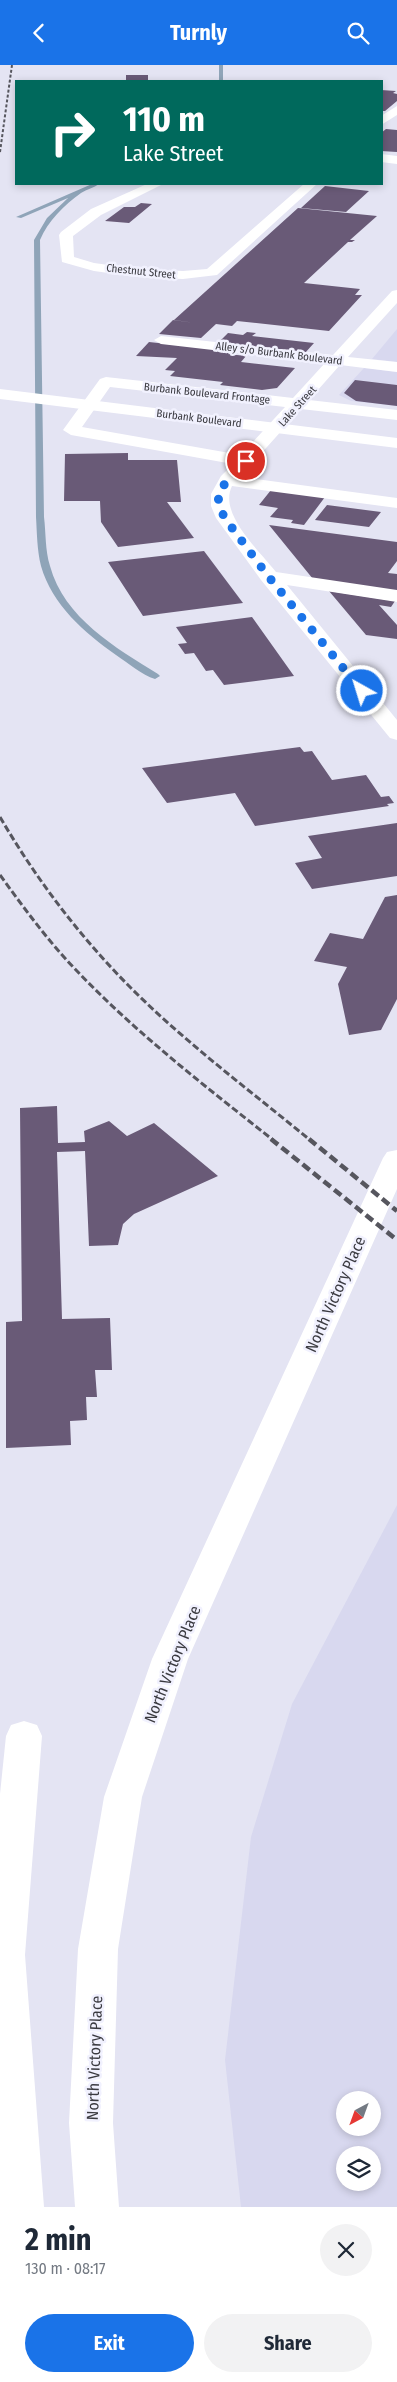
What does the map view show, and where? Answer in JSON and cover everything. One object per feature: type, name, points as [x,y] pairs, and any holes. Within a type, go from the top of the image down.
[{"type":"street","points":[[383,120],[397,109]]},
{"type":"street","points":[[383,158],[397,159]]},
{"type":"street","name":"Chestnut Street","points":[[155,185],[96,212],[66,235],[67,259],[80,265],[151,273],[202,276],[212,273],[310,185]]},
{"type":"street","name":"Lake Street","points":[[397,294],[300,404],[227,480],[218,495],[224,517],[268,576],[397,734]]},
{"type":"street","name":"Alley s/o Burbank Boulevard","points":[[161,340],[397,367]]},
{"type":"street","name":"Burbank Boulevard Frontage","points":[[246,461],[71,431],[106,382],[397,415]]},
{"type":"street","name":"Burbank Boulevard","points":[[0,394],[397,443]]},
{"type":"street","points":[[227,480],[397,503]]},
{"type":"street","points":[[268,576],[397,596]]},
{"type":"street","name":"North Victory Place","points":[[96,2207],[91,2123],[98,1949],[123,1797],[170,1659],[397,1158]]},
{"type":"street","points":[[22,2207],[5,1955],[24,1736]]},
{"type":"shaded area","points":[[397,329],[397,362],[372,359]]},
{"type":"shaded area","points":[[364,368],[397,372],[397,406],[351,401],[339,395]]},
{"type":"shaded area","points":[[397,1505],[397,2207],[241,2207],[225,2060],[251,1837],[292,1704]]},
{"type":"building","points":[[126,75],[148,75],[148,80],[126,80]]},
{"type":"building","points":[[383,90],[396,91],[393,93],[397,94],[397,101],[383,111]]},
{"type":"building","points":[[386,129],[397,130],[397,152],[383,151],[383,131]]},
{"type":"building","points":[[325,186],[369,191],[346,212],[301,208]]},
{"type":"building","points":[[141,203],[152,204],[129,223],[105,221],[124,207],[135,207]]},
{"type":"building","points":[[298,208],[377,216],[350,240],[355,240],[348,242],[304,283],[360,289],[355,295],[362,295],[329,331],[237,321],[232,326],[216,324],[201,338],[159,334],[173,320],[195,323],[174,320]]},
{"type":"building","points":[[247,332],[256,333],[252,336],[314,343],[305,353],[218,343],[228,333],[243,335]]},
{"type":"building","points":[[149,342],[232,351],[228,354],[246,356],[241,362],[295,368],[277,388],[262,390],[220,385],[223,382],[170,376],[175,371],[165,370],[177,358],[136,356]]},
{"type":"building","points":[[355,380],[397,385],[397,406],[356,401],[344,393]]},
{"type":"building","points":[[128,453],[128,460],[177,460],[181,502],[167,502],[194,538],[118,547],[101,522],[100,501],[64,501],[65,454]]},
{"type":"building","points":[[271,490],[325,497],[304,525],[291,523],[293,520],[270,517],[278,508],[259,505]]},
{"type":"building","points":[[327,505],[381,512],[369,527],[315,520]]},
{"type":"building","points":[[269,525],[397,542],[397,561],[388,573],[397,574],[397,591],[313,579]]},
{"type":"building","points":[[204,551],[243,603],[143,616],[108,562]]},
{"type":"building","points":[[329,591],[395,601],[391,607],[379,605],[397,625],[397,639],[366,635]]},
{"type":"building","points":[[252,617],[294,676],[224,685],[213,670],[206,671],[194,653],[185,654],[178,644],[187,643],[176,627]]},
{"type":"building","points":[[300,747],[304,752],[312,751],[332,780],[366,775],[381,797],[389,796],[394,803],[387,804],[389,806],[255,826],[235,793],[167,803],[142,768]]},
{"type":"building","points":[[397,823],[397,876],[312,889],[295,863],[322,858],[308,836]]},
{"type":"building","points":[[397,895],[397,999],[381,1030],[349,1035],[338,984],[347,967],[314,961],[330,933],[363,939],[385,897]]},
{"type":"building","points":[[57,1106],[58,1143],[85,1142],[84,1131],[109,1121],[127,1136],[154,1123],[218,1176],[134,1214],[123,1224],[118,1245],[89,1246],[85,1151],[57,1152],[62,1319],[110,1318],[112,1370],[95,1370],[97,1397],[86,1397],[87,1420],[70,1421],[71,1445],[6,1448],[6,1322],[22,1321],[20,1108]]},
{"type":"waterway","points":[[221,65],[221,80]]},
{"type":"waterway","points":[[19,217],[94,185]]},
{"type":"waterway","points":[[80,191],[49,219],[37,240],[40,517],[43,554],[48,574],[66,606],[108,645],[155,676]]},
{"type":"railway","points":[[0,152],[12,65]]},
{"type":"railway","points":[[0,817],[42,883],[74,924],[126,983],[192,1044],[310,1140]]},
{"type":"railway","points":[[0,875],[56,948],[99,993],[172,1058],[273,1140]]},
{"type":"railway","points":[[271,1139],[397,1240]]},
{"type":"railway","points":[[309,1139],[397,1211]]},
{"type":"route","points":[[246,461],[227,480],[218,495],[224,517],[268,576],[362,691]]}]
